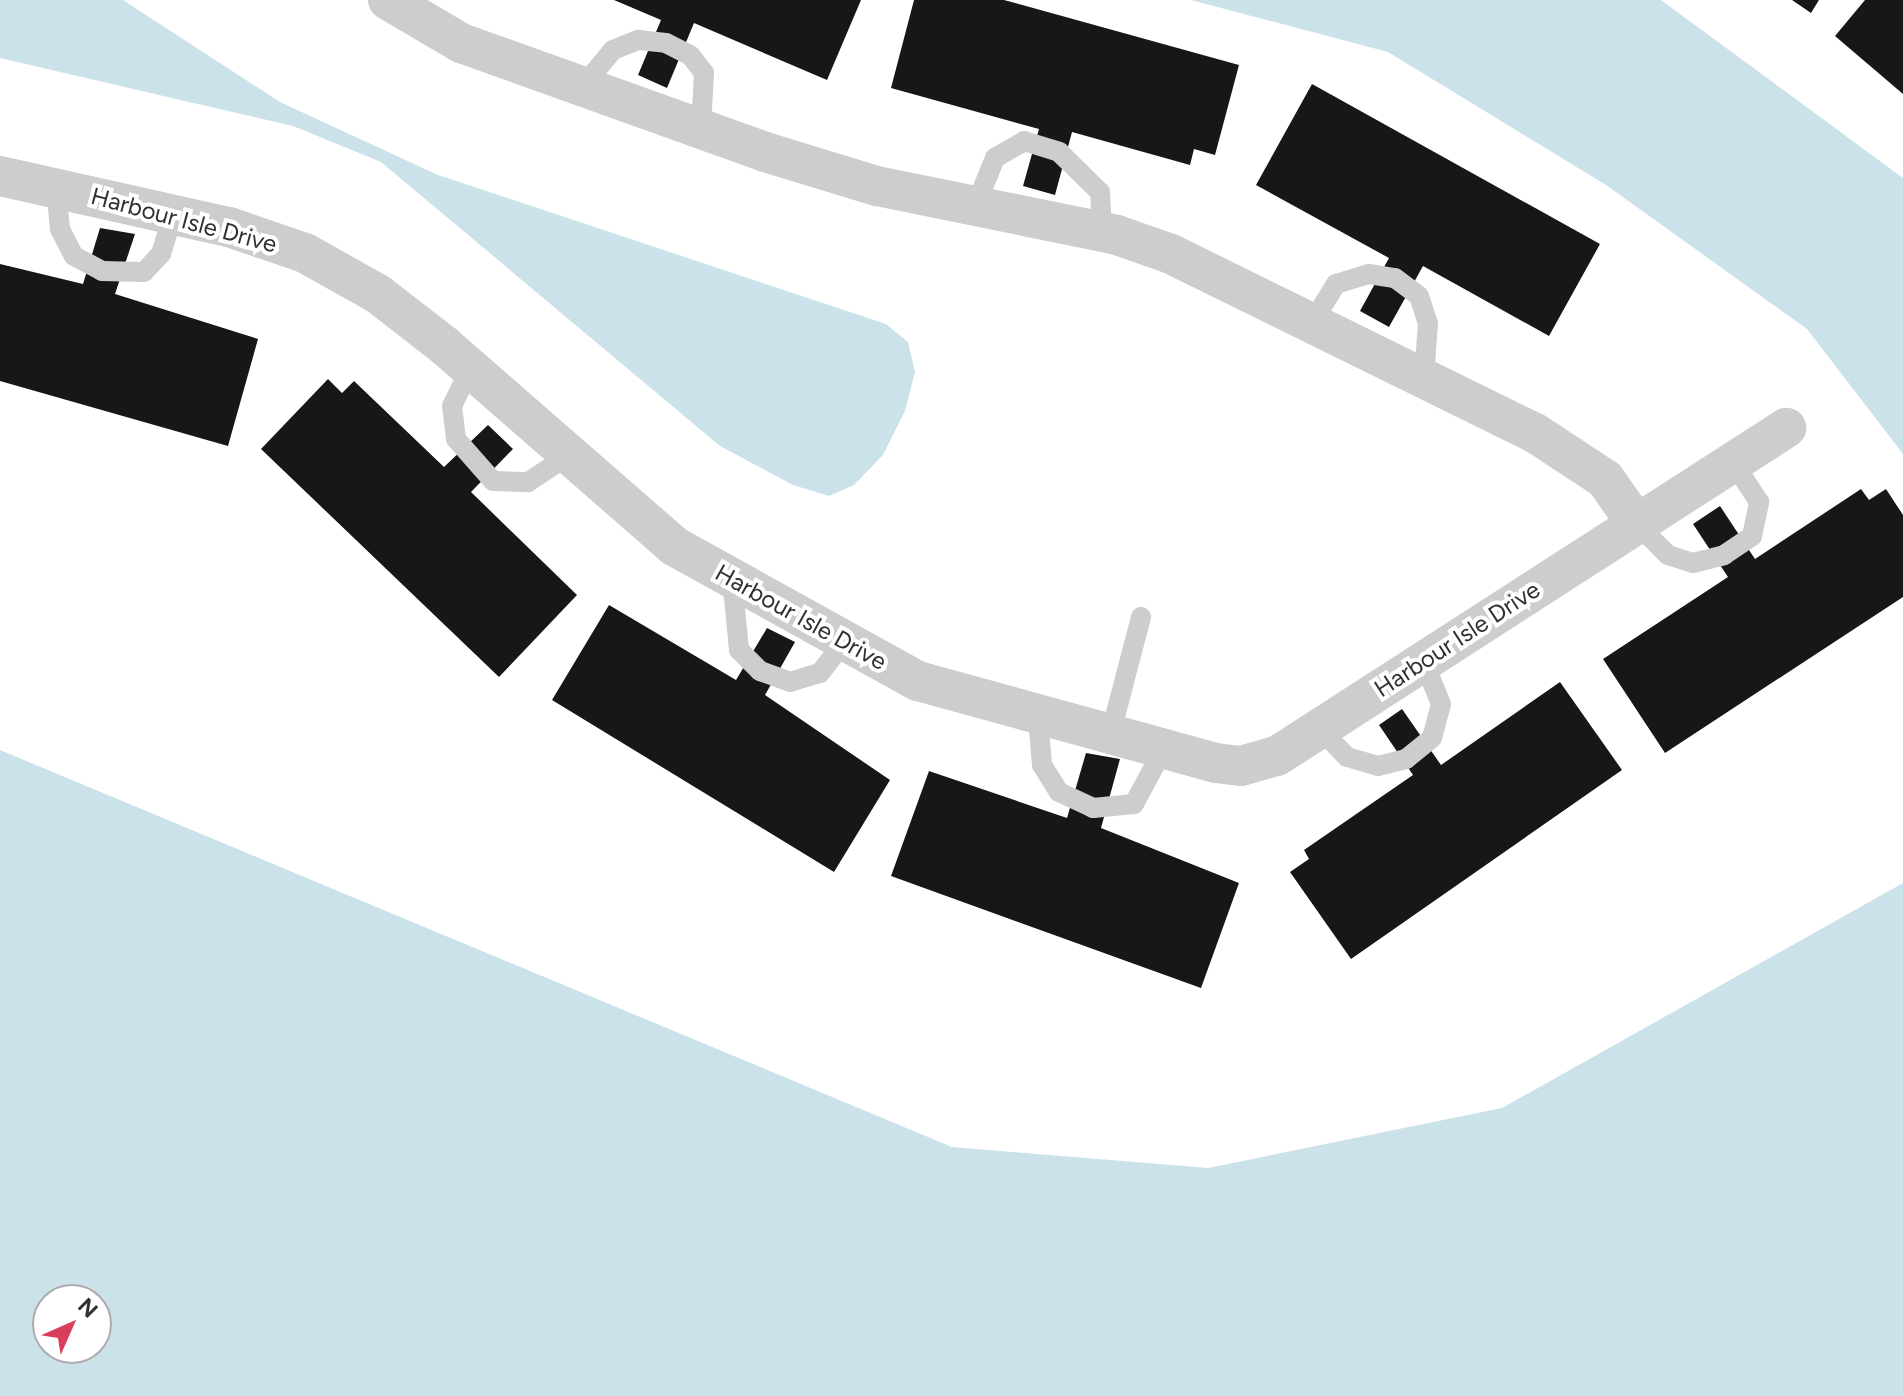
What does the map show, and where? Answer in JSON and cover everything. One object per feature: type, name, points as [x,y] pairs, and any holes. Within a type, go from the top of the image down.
[{"type":"street","points":[[388,0],[461,43],[701,129],[877,186],[1102,232],[1171,254],[1535,433],[1605,479],[1636,523]]},
{"type":"street","name":"Harbour Isle Drive","points":[[0,176],[173,214],[305,253],[378,294],[470,369],[626,511],[732,578],[918,681],[1038,718],[1241,766],[1277,756],[1786,428]]},
{"type":"lane","points":[[583,86],[613,50],[638,40],[666,43],[690,55],[704,73],[701,129]]},
{"type":"lane","points":[[975,207],[995,158],[1024,141],[1059,152],[1100,192],[1102,232]]},
{"type":"lane","points":[[56,188],[60,229],[74,256],[102,271],[144,272],[161,254],[173,214]]},
{"type":"lane","points":[[1312,323],[1336,284],[1369,274],[1395,278],[1419,296],[1428,323],[1424,379]]},
{"type":"lane","points":[[470,369],[452,406],[456,439],[493,481],[528,482],[566,457]]},
{"type":"lane","points":[[1636,523],[1668,555],[1693,563],[1724,555],[1752,536],[1759,502],[1733,462]]},
{"type":"lane","points":[[732,578],[739,650],[760,671],[790,682],[820,673],[845,641]]},
{"type":"lane","points":[[1110,736],[1141,617]]},
{"type":"lane","points":[[1319,728],[1347,757],[1378,766],[1406,759],[1432,738],[1441,704],[1423,660]]},
{"type":"lane","points":[[1038,718],[1042,765],[1059,792],[1093,808],[1134,804],[1163,750]]},
{"type":"water","points":[[0,0],[123,0],[280,102],[438,175],[886,324],[908,342],[915,372],[905,411],[883,455],[854,485],[829,496],[793,485],[720,446],[381,162],[293,126],[0,58]]},
{"type":"water","points":[[1191,0],[1661,0],[1903,178],[1903,454],[1807,329],[1606,185],[1388,52]]},
{"type":"water","points":[[0,750],[952,1147],[1208,1168],[1502,1108],[1903,883],[1903,1396],[0,1396]]},
{"type":"building","points":[[614,0],[861,0],[827,80],[694,23],[667,88],[638,75],[661,20]]},
{"type":"building","points":[[914,0],[1004,0],[1239,65],[1215,155],[1194,149],[1190,165],[1072,132],[1055,195],[1023,186],[1039,129],[891,88]]},
{"type":"building","points":[[1792,0],[1819,0],[1811,13]]},
{"type":"building","points":[[1865,0],[1903,0],[1903,94],[1835,36]]},
{"type":"building","points":[[1312,84],[1600,244],[1549,336],[1423,266],[1389,327],[1360,311],[1389,258],[1256,185]]},
{"type":"building","points":[[100,228],[135,234],[115,294],[258,339],[228,446],[0,381],[0,264],[83,284]]},
{"type":"building","points":[[328,379],[342,393],[354,381],[444,467],[488,425],[513,449],[471,492],[577,595],[499,677],[261,449]]},
{"type":"building","points":[[1861,489],[1869,500],[1886,489],[1903,515],[1903,597],[1665,753],[1603,659],[1728,577],[1693,524],[1720,506],[1755,559]]},
{"type":"building","points":[[609,605],[736,680],[767,628],[795,642],[765,695],[890,780],[834,872],[552,700]]},
{"type":"building","points":[[1560,682],[1622,770],[1351,959],[1290,872],[1309,859],[1304,850],[1413,775],[1379,725],[1402,709],[1441,765]]},
{"type":"building","points":[[1086,753],[1120,759],[1101,828],[1239,883],[1201,988],[891,876],[929,771],[1067,818]]}]
